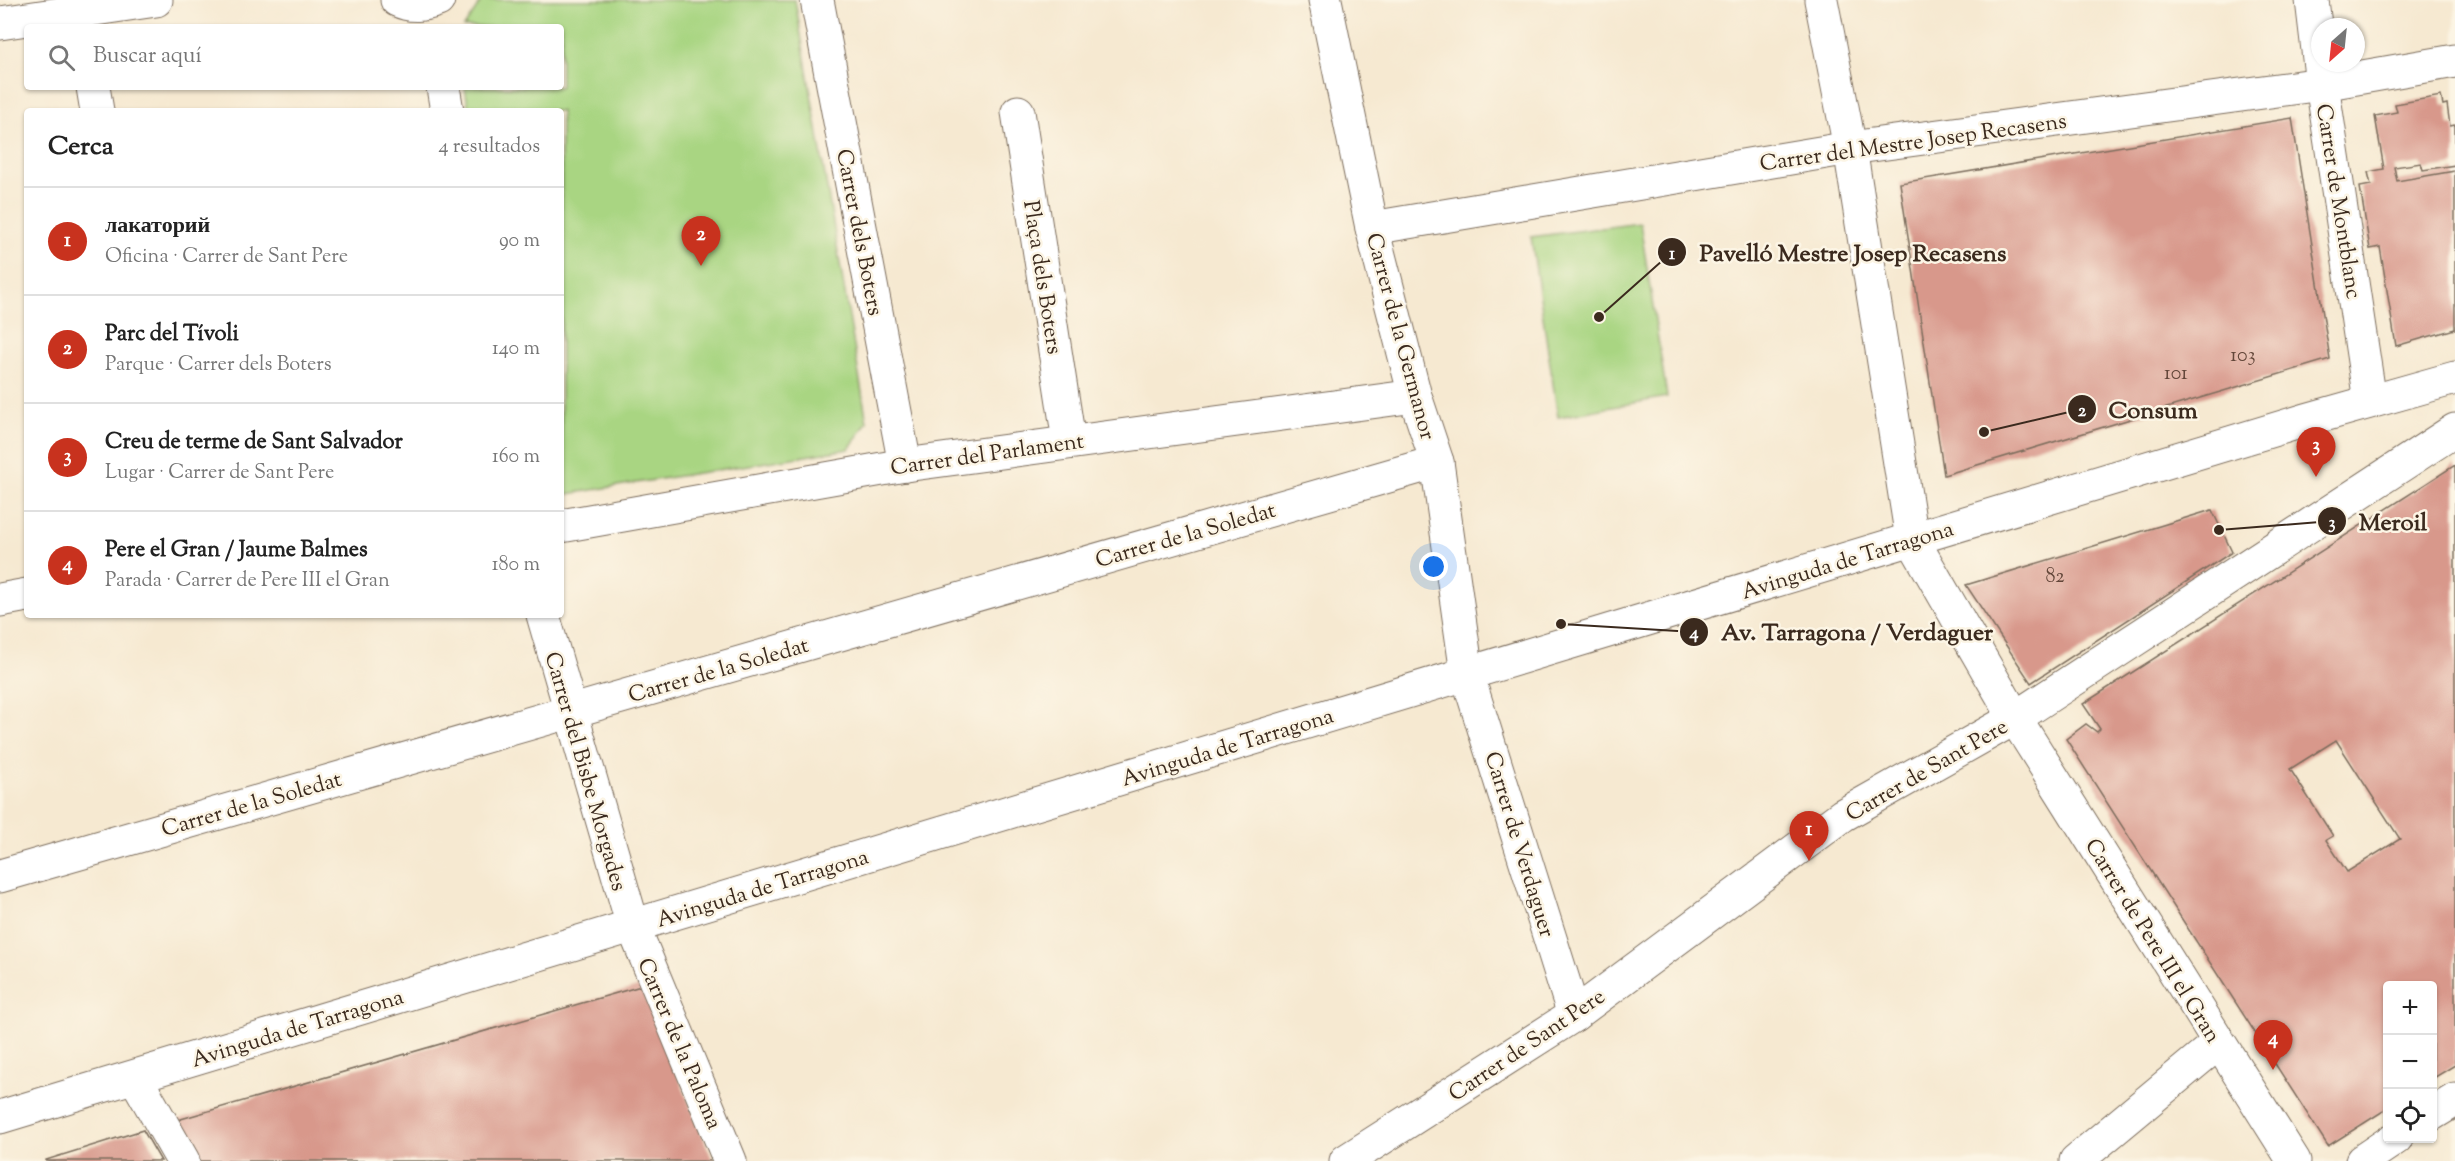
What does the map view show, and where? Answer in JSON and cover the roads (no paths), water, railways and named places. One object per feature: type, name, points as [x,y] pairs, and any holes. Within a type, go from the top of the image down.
[{"type":"street","points":[[0,23],[156,0]]},
{"type":"street","name":"Carrer dels Boters","points":[[817,0],[905,465]]},
{"type":"street","name":"Carrer de la Germanor","points":[[1325,0],[1372,228],[1415,396],[1437,462],[1467,674]]},
{"type":"street","points":[[1821,0],[1850,148],[1912,539]]},
{"type":"street","name":"Carrer de Montblanc","points":[[2312,0],[2322,84],[2370,401]]},
{"type":"street","name":"Carrer del Mestre Josep Recasens","points":[[1372,228],[1850,148],[2322,84],[2455,61]]},
{"type":"street","points":[[94,90],[96,108]]},
{"type":"street","points":[[444,90],[446,108]]},
{"type":"street","name":"Plaça dels Boters","points":[[1018,112],[1069,441]]},
{"type":"street","name":"Avinguda de Tarragona","points":[[0,1117],[2370,401],[2455,378]]},
{"type":"street","name":"Carrer del Parlament","points":[[564,525],[905,465],[1415,396]]},
{"type":"street","name":"Carrer de Sant Pere","points":[[1346,1161],[1574,1015],[1843,815],[2015,718],[2455,430]]},
{"type":"street","name":"Carrer de la Soledat","points":[[0,876],[1437,462]]},
{"type":"street","name":"Carrer de Pere III el Gran","points":[[1912,539],[2015,718],[2294,1161]]},
{"type":"street","points":[[0,600],[24,596]]},
{"type":"street","name":"Carrer del Bisbe Morgades","points":[[544,618],[633,926]]},
{"type":"street","name":"Carrer de Verdaguer","points":[[1467,674],[1574,1015]]},
{"type":"street","name":"Carrer de la Paloma","points":[[633,926],[730,1161]]},
{"type":"street","points":[[2076,1161],[2218,1043]]},
{"type":"street","points":[[135,1077],[183,1161]]},
{"type":"street","points":[[2437,1111],[2455,1100]]},
{"type":"street","points":[[2362,1161],[2389,1143]]},
{"type":"place","name":"Parc del Tívoli","points":[[701,266]]},
{"type":"place","name":"Pavelló Mestre Josep Recasens","points":[[1599,317]]},
{"type":"place","name":"Consum","points":[[1984,432]]},
{"type":"place","name":"Creu de terme de Sant Salvador","points":[[2316,477]]},
{"type":"place","name":"Meroil","points":[[2219,530]]},
{"type":"place","name":"Av. Tarragona / Verdaguer","points":[[1561,624]]},
{"type":"place","name":"лакаторий","points":[[1809,861]]},
{"type":"place","name":"Pere el Gran / Jaume Balmes","points":[[2273,1070]]}]
